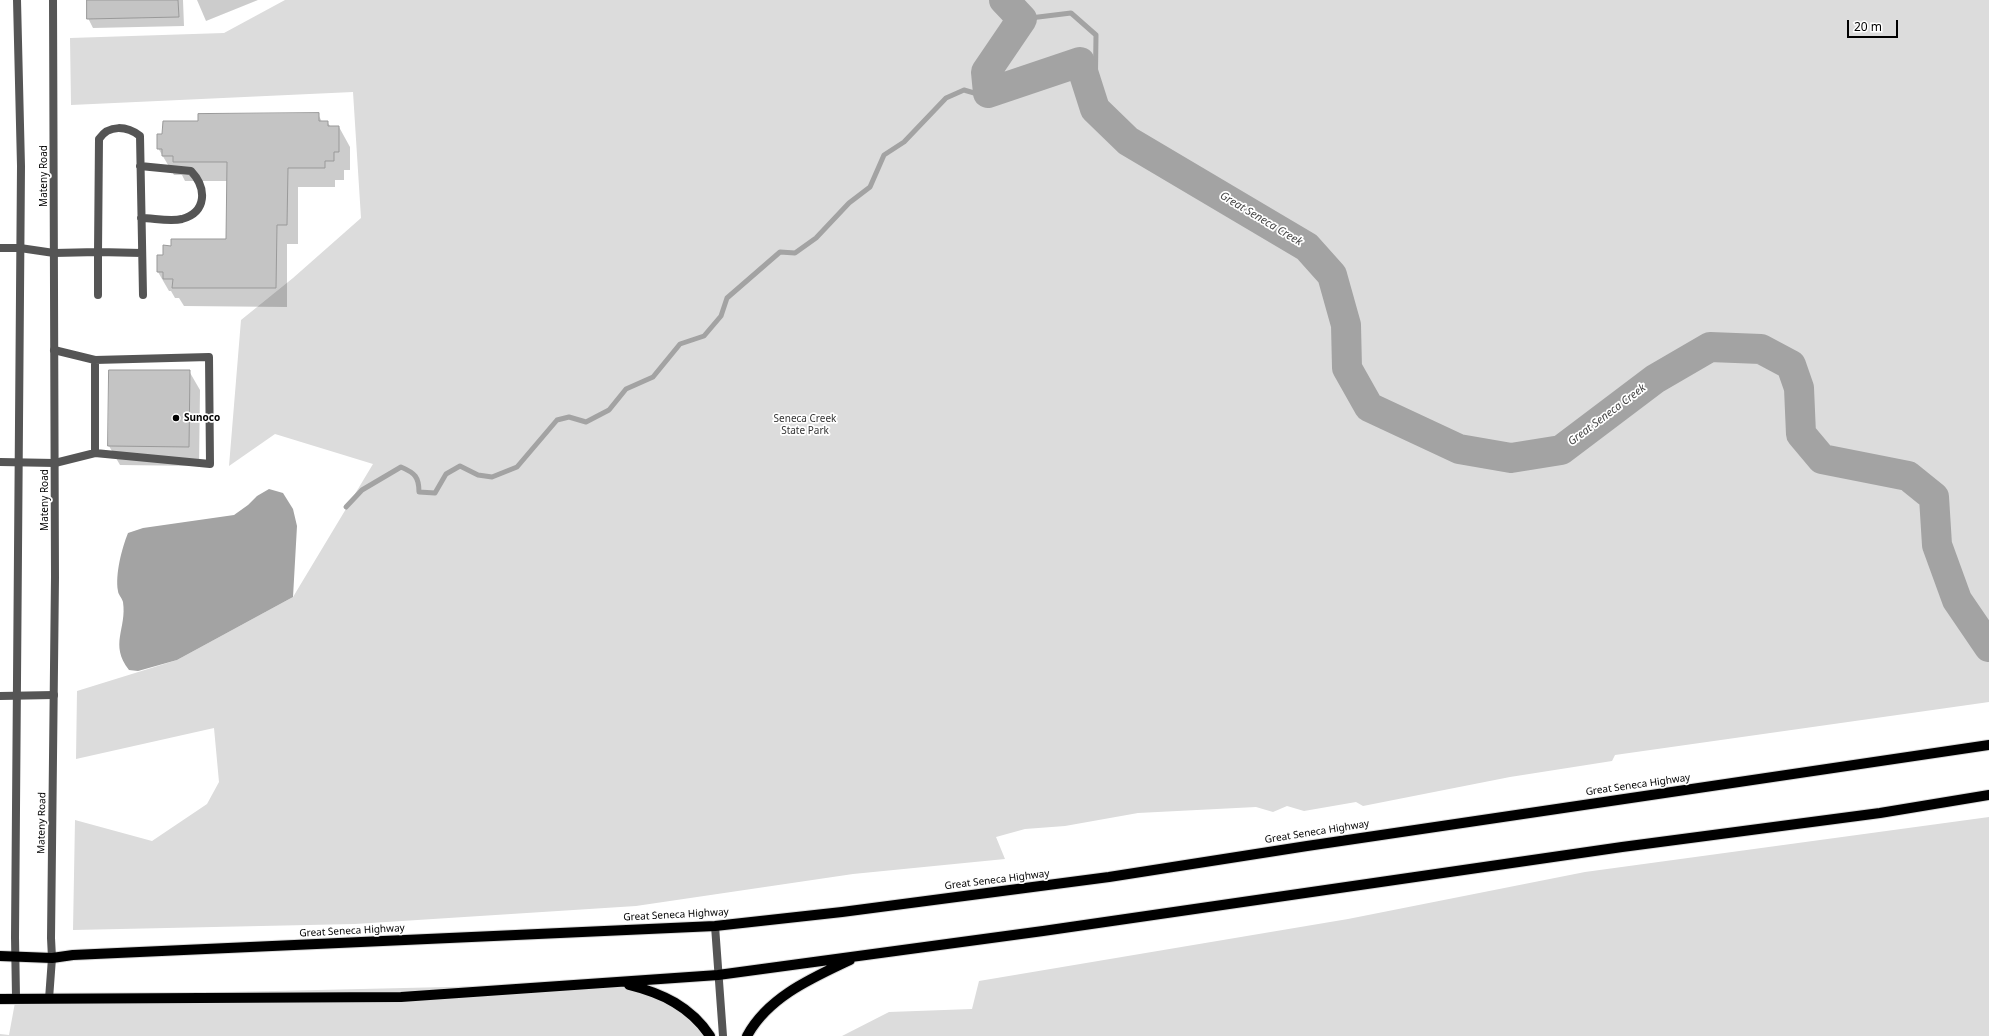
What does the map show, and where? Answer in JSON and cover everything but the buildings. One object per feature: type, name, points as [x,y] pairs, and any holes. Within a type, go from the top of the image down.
[{"type":"main road","name":"Great Seneca Highway","points":[[0,956],[17,955],[52,958],[89,954],[715,926],[842,912],[1109,877],[1307,846],[1989,745]]},
{"type":"main road","points":[[0,998],[400,997],[620,983],[718,975],[1622,847],[1880,813],[1989,795]]},
{"type":"main road","points":[[747,1036],[778,1001],[800,984],[857,956]]},
{"type":"main road","points":[[620,983],[643,988],[688,1010],[704,1026],[710,1036]]},
{"type":"street","points":[[16,0],[21,159],[15,929],[17,955],[16,997]]},
{"type":"street","name":"Mateny Road","points":[[49,999],[52,958],[55,463],[53,0]]},
{"type":"street","points":[[98,295],[99,139],[103,133],[109,129],[126,128],[140,136],[143,295]]},
{"type":"street","points":[[140,166],[191,171],[199,180],[203,190],[201,204],[193,214],[181,220],[141,218]]},
{"type":"street","points":[[0,248],[20,248],[54,253],[142,253]]},
{"type":"street","points":[[0,462],[55,463],[95,453],[210,464],[209,357],[95,360],[54,350]]},
{"type":"street","points":[[95,360],[95,453]]},
{"type":"street","points":[[0,696],[54,695]]},
{"type":"street","points":[[715,926],[723,1036]]},
{"type":"green space","name":"Seneca Creek State Park","points":[[285,0],[1989,0],[1989,702],[1615,755],[1612,761],[1510,777],[1363,806],[1356,802],[1304,811],[1287,806],[1273,812],[1256,807],[1138,813],[1065,826],[1025,829],[996,837],[1005,859],[853,874],[636,906],[355,924],[73,930],[75,820],[152,841],[207,804],[219,782],[214,728],[76,759],[77,691],[177,660],[293,597],[373,464],[275,434],[229,466],[241,320],[293,278],[361,218],[353,92],[71,105],[70,38],[224,33]]},
{"type":"green space","points":[[1989,817],[1989,1036],[842,1036],[889,1012],[972,1009],[979,981],[1348,919],[1585,872]]},
{"type":"green space","points":[[620,983],[671,1000],[704,1036],[0,1036],[0,1034],[9,1035],[16,997]]},
{"type":"shaded area","points":[[269,489],[283,493],[293,509],[297,526],[293,597],[177,660],[138,671],[129,670],[123,661],[120,652],[119,644],[124,612],[123,602],[118,592],[117,584],[123,546],[128,533],[143,528],[234,515],[248,505],[257,496]]},
{"type":"waterway","name":"Great Seneca Creek","points":[[1004,0],[1022,19],[986,72],[988,93],[1080,62],[1095,109],[1128,141],[1307,247],[1332,275],[1346,325],[1347,368],[1369,407],[1459,449],[1511,458],[1561,450],[1655,379],[1710,347],[1761,349],[1791,365],[1799,388],[1801,434],[1822,459],[1908,476],[1934,497],[1937,545],[1957,600],[1989,647]]},
{"type":"waterway","name":"Great Seneca Creek","points":[[1022,19],[1071,13],[1096,35],[1095,109]]},
{"type":"waterway","points":[[346,507],[362,490],[401,467],[410,471],[415,476],[417,479],[419,492],[435,493],[446,474],[460,466],[478,475],[492,477],[517,467],[557,420],[569,417],[586,422],[609,410],[626,389],[653,377],[680,344],[704,336],[721,316],[727,298],[780,252],[795,253],[816,238],[849,203],[870,187],[884,155],[904,142],[946,98],[964,90],[981,95],[988,93]]},
{"type":"place","name":"Sunoco","points":[[176,418]]}]
